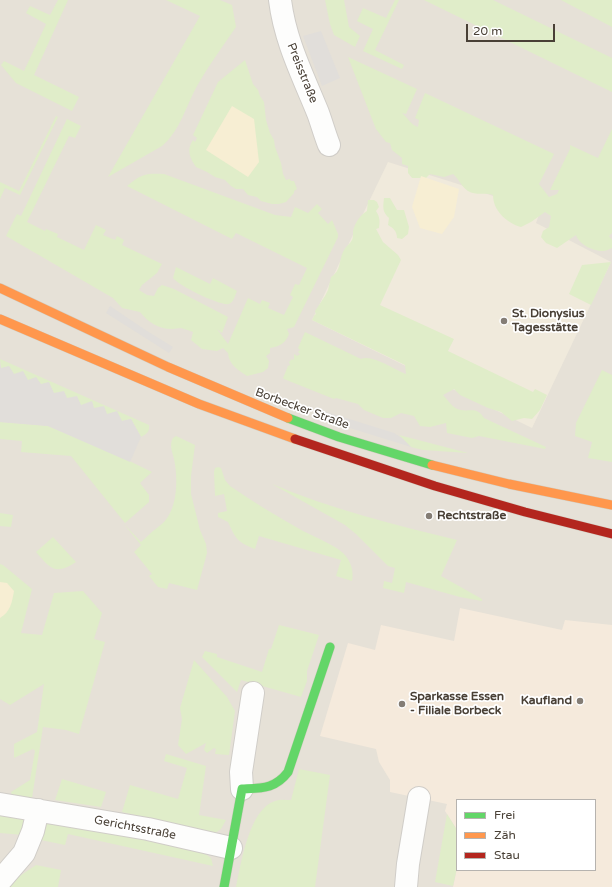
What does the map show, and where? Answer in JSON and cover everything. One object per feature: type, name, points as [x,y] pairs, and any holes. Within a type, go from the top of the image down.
[{"type":"street","name":"Preisstraße","points":[[280,0],[289,41],[304,83],[318,113],[329,146]]},
{"type":"street","name":"Borbecker Straße","points":[[0,288],[206,385],[275,413],[339,436],[413,460],[496,481],[612,505]]},
{"type":"street","points":[[0,319],[199,404],[285,436],[457,492],[532,514],[612,534]]},
{"type":"street","points":[[242,789],[266,788],[276,785],[284,779],[288,772],[330,647]]},
{"type":"street","points":[[224,887],[242,789],[241,772],[253,693]]},
{"type":"street","points":[[406,887],[408,864],[419,798]]},
{"type":"street","name":"Gerichtsstraße","points":[[0,804],[148,829],[231,848]]},
{"type":"street","points":[[0,881],[24,853],[34,831],[38,810]]},
{"type":"shaded area","points":[[0,0],[612,0],[612,887],[0,887]]},
{"type":"shaded area","points":[[321,31],[340,78],[322,86],[303,36]]},
{"type":"shaded area","points":[[388,162],[540,212],[536,223],[611,262],[532,428],[312,320]]},
{"type":"shaded area","points":[[110,306],[173,347],[169,353],[106,313]]},
{"type":"shaded area","points":[[0,365],[1,368],[9,366],[14,374],[23,371],[28,380],[36,377],[41,384],[49,382],[54,393],[64,391],[67,398],[77,396],[81,405],[92,401],[94,408],[104,406],[107,414],[117,411],[122,421],[131,419],[141,437],[130,462],[48,426],[0,422]]},
{"type":"shaded area","points":[[324,411],[394,433],[402,438],[411,447],[321,419]]},
{"type":"shaded area","points":[[460,608],[562,630],[565,620],[612,625],[612,887],[453,887],[456,871],[596,871],[596,799],[456,799],[456,828],[445,811],[447,804],[390,792],[390,780],[379,762],[376,749],[320,736],[348,643],[375,650],[381,625],[454,641]]},
{"type":"green space","points":[[58,0],[68,0],[34,75],[79,97],[72,111],[16,83],[1,65],[4,61],[24,71],[46,24],[26,13],[30,6],[50,15]]},
{"type":"green space","points":[[166,0],[220,0],[232,5],[236,27],[202,78],[174,133],[162,146],[108,177],[200,16]]},
{"type":"green space","points":[[325,0],[344,0],[349,27],[360,36],[355,47],[334,35]]},
{"type":"green space","points":[[395,0],[399,0],[375,50],[404,65],[402,69],[363,51],[373,29],[357,21],[363,8],[386,18]]},
{"type":"green space","points":[[424,0],[493,0],[612,58],[612,92]]},
{"type":"green space","points":[[561,0],[612,0],[612,27]]},
{"type":"green space","points":[[348,57],[417,89],[406,114],[402,113],[411,123],[418,127],[419,120],[415,118],[425,93],[554,154],[539,184],[549,197],[557,194],[559,190],[550,190],[570,149],[570,145],[598,158],[612,129],[612,233],[609,236],[612,240],[612,248],[599,251],[590,248],[583,244],[576,235],[557,248],[546,243],[541,237],[543,231],[549,227],[551,216],[545,212],[521,227],[511,223],[502,216],[495,206],[493,195],[468,191],[453,174],[444,177],[430,174],[426,178],[412,178],[408,173],[408,166],[402,164],[402,158],[392,150],[390,143],[386,142],[376,129]]},
{"type":"green space","points":[[245,60],[253,84],[264,102],[266,120],[274,140],[283,174],[286,180],[290,179],[291,181],[294,181],[297,189],[286,202],[279,204],[261,201],[257,197],[248,195],[243,189],[236,189],[225,180],[215,177],[196,167],[189,151],[193,140],[195,142],[197,138],[193,135],[218,82]]},
{"type":"green space","points":[[56,116],[58,117],[20,195],[5,188],[0,199],[0,182],[19,191]]},
{"type":"green space","points":[[67,119],[81,126],[75,138],[69,136],[27,222],[45,231],[46,229],[58,234],[57,237],[84,250],[96,225],[106,230],[103,235],[115,240],[117,236],[124,240],[122,245],[162,264],[157,273],[142,285],[139,290],[147,295],[154,296],[158,288],[162,285],[174,289],[228,317],[222,333],[217,329],[228,344],[248,298],[260,304],[262,300],[270,303],[268,308],[284,315],[293,297],[290,295],[295,284],[299,285],[307,268],[236,233],[232,239],[127,186],[144,175],[164,174],[275,215],[291,217],[295,207],[308,213],[317,204],[322,209],[318,213],[328,224],[332,220],[338,237],[294,327],[287,329],[289,334],[284,342],[270,348],[270,353],[266,356],[269,361],[268,368],[263,372],[247,376],[232,364],[228,353],[223,348],[217,351],[202,349],[191,340],[193,332],[181,328],[162,328],[150,322],[140,312],[122,308],[113,298],[6,236],[17,214],[21,216]]},
{"type":"green space","points":[[384,198],[390,198],[397,210],[404,210],[409,227],[408,234],[402,239],[397,238],[392,227],[388,225],[389,218],[385,214],[383,204]]},
{"type":"green space","points":[[368,200],[374,200],[377,202],[379,207],[376,211],[380,223],[379,228],[376,229],[383,242],[398,255],[401,260],[380,305],[454,339],[448,351],[533,392],[535,389],[547,395],[540,410],[532,419],[524,418],[512,421],[501,412],[488,408],[460,395],[454,389],[443,395],[456,408],[479,412],[484,418],[546,447],[545,449],[479,436],[472,438],[447,433],[446,423],[430,427],[420,426],[414,416],[401,413],[391,418],[383,418],[364,410],[358,404],[336,398],[334,399],[283,378],[288,366],[290,365],[289,362],[292,359],[294,360],[294,354],[297,356],[300,354],[298,352],[300,350],[298,348],[305,332],[361,359],[366,358],[377,360],[406,374],[405,365],[312,320],[315,314],[316,315],[315,311],[328,290],[331,277],[337,271],[344,250],[352,240],[356,222],[367,211]]},
{"type":"green space","points":[[611,262],[591,305],[569,294],[582,265]]},
{"type":"green space","points":[[176,267],[210,284],[213,278],[237,291],[233,300],[229,304],[224,304],[200,295],[183,286],[173,278]]},
{"type":"green space","points":[[0,359],[149,425],[148,431],[141,437],[131,419],[122,421],[94,408],[81,405],[54,393],[41,384],[1,368]]},
{"type":"green space","points":[[602,370],[612,375],[612,462],[588,458],[592,442],[575,436],[576,423]]},
{"type":"green space","points":[[0,422],[48,426],[117,455],[152,472],[140,483],[149,495],[149,502],[125,523],[71,456],[21,452],[22,441],[0,439]]},
{"type":"green space","points":[[399,435],[468,453],[423,450],[411,447]]},
{"type":"green space","points":[[176,436],[195,445],[191,476],[191,494],[200,530],[206,544],[207,553],[197,590],[169,583],[167,589],[158,587],[149,576],[152,574],[134,552],[141,545],[124,524],[141,542],[169,516],[176,492],[176,475],[171,446],[173,438]]},
{"type":"green space","points":[[215,468],[221,468],[225,480],[230,486],[275,515],[340,550],[348,559],[351,566],[353,574],[352,581],[336,576],[341,560],[259,536],[255,549],[241,542],[235,536],[228,522],[218,517],[218,513],[227,511],[224,494],[215,496],[214,472]]},
{"type":"green space","points":[[272,484],[340,509],[457,540],[441,576],[482,599],[482,601],[460,597],[406,582],[404,593],[383,588],[384,581],[392,583],[395,568],[388,566],[345,525]]},
{"type":"green space","points":[[0,513],[13,515],[11,527],[0,526]]},
{"type":"green space","points":[[53,537],[76,562],[63,569],[58,569],[49,566],[41,558],[36,552]]},
{"type":"green space","points":[[0,564],[32,589],[21,633],[42,635],[54,593],[83,591],[102,613],[94,639],[105,642],[79,734],[66,730],[43,727],[32,798],[12,795],[11,792],[30,780],[35,751],[33,749],[14,758],[14,744],[37,732],[44,684],[10,705],[0,699]]},
{"type":"green space","points":[[279,625],[319,635],[307,671],[307,681],[301,697],[241,680],[237,692],[202,657],[205,651],[217,654],[217,657],[262,672],[269,649],[271,649]]},
{"type":"green space","points":[[194,660],[227,697],[235,711],[229,755],[215,754],[216,749],[214,748],[207,753],[204,750],[206,743],[186,754],[178,745],[182,719],[180,708]]},
{"type":"green space","points":[[166,754],[206,766],[199,815],[226,820],[221,829],[215,833],[122,812],[130,785],[178,799],[187,768],[164,761]]},
{"type":"green space","points":[[299,769],[330,775],[315,887],[236,887],[244,852],[253,826],[266,806],[277,800],[291,800]]},
{"type":"green space","points":[[62,779],[106,792],[101,807],[55,800]]},
{"type":"green space","points":[[447,814],[456,828],[456,871],[453,886],[435,882]]},
{"type":"green space","points":[[0,816],[25,819],[23,835],[0,833]]},
{"type":"green space","points":[[46,823],[201,851],[211,858],[213,866],[68,834],[65,845],[41,840]]},
{"type":"green space","points":[[36,865],[61,870],[58,887],[6,887],[11,882]]},
{"type":"sand","points":[[232,106],[254,119],[259,162],[248,177],[206,150]]},
{"type":"sand","points":[[421,176],[459,189],[454,217],[442,234],[420,228],[412,207]]},
{"type":"sand","points":[[0,582],[7,583],[14,591],[10,607],[0,618]]},
{"type":"traffic: fast","points":[[288,418],[339,437],[432,465]]},
{"type":"traffic: fast","points":[[224,887],[242,789],[262,788],[273,785],[283,778],[288,772],[330,647]]},
{"type":"traffic: slow","points":[[0,288],[168,367],[288,418]]},
{"type":"traffic: slow","points":[[0,319],[199,404],[295,439]]},
{"type":"traffic: slow","points":[[432,465],[509,484],[612,505]]},
{"type":"traffic: jam","points":[[295,439],[435,486],[525,512],[612,534]]},
{"type":"place","name":"St. Dionysius Tagesstätte","points":[[504,321]]},
{"type":"place","name":"Rechtstraße","points":[[429,516]]},
{"type":"place","name":"Kaufland","points":[[580,701]]},
{"type":"place","name":"Sparkasse Essen - Filiale Borbeck","points":[[402,704]]}]
